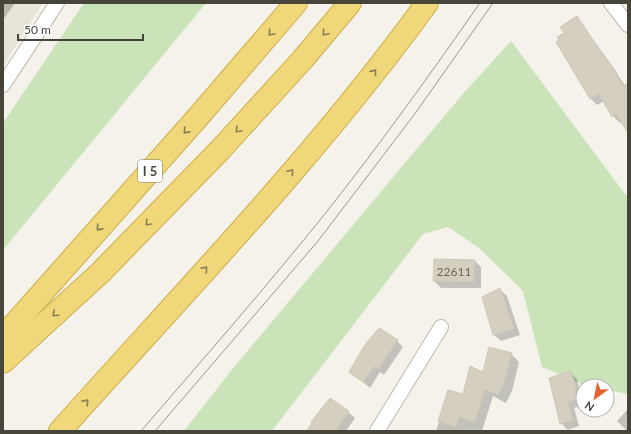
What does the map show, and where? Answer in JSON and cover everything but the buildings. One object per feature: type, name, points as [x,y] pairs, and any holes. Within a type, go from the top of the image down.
[{"type":"highway","name":"I 5","points":[[3,337],[198,117],[296,3]]},
{"type":"highway","points":[[3,362],[100,273],[214,155],[303,59],[350,3]]},
{"type":"highway","points":[[60,431],[274,192],[382,62],[427,3]]},
{"type":"street","points":[[3,85],[57,3]]},
{"type":"street","points":[[611,3],[628,25]]},
{"type":"street","points":[[377,431],[441,327]]},
{"type":"shaded area","points":[[3,3],[43,3],[3,66]]},
{"type":"green space","points":[[84,3],[206,3],[3,250],[3,123]]},
{"type":"green space","points":[[511,41],[628,198],[628,394],[615,392],[615,378],[575,378],[575,381],[542,367],[523,291],[479,248],[448,227],[423,234],[272,431],[184,431],[234,367],[462,95]]},
{"type":"tram line","points":[[141,431],[259,294],[328,210],[406,108],[480,3]]},
{"type":"tram line","points":[[155,431],[318,241],[414,115],[493,3]]}]
